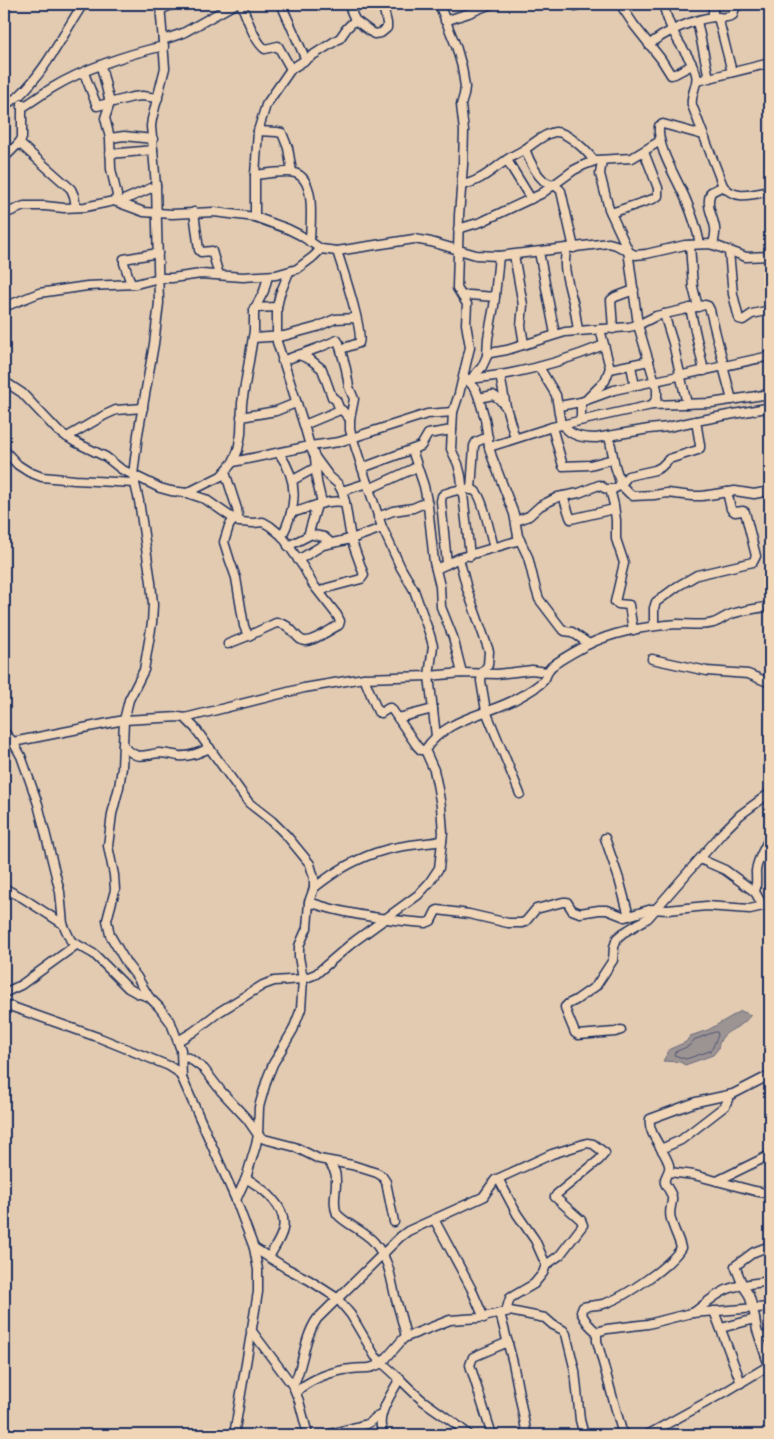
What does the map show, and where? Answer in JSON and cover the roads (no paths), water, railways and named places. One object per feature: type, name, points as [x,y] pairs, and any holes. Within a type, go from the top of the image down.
[{"type":"street","points":[[4,106],[20,95],[49,60],[83,4]]},
{"type":"street","points":[[174,4],[160,7],[165,68],[152,122],[160,303],[142,408],[134,479],[151,582],[152,623],[144,670],[129,700],[124,720],[120,777],[112,814],[108,846],[115,886],[107,920],[110,935],[116,946],[148,996],[171,1023],[182,1057],[182,1078]]},
{"type":"street","points":[[23,107],[53,87],[118,59],[163,43],[235,4]]},
{"type":"street","points":[[242,4],[253,31],[262,46],[265,48],[278,46],[291,70]]},
{"type":"street","points":[[348,4],[355,20],[374,34],[384,31],[387,26],[384,4]]},
{"type":"street","points":[[439,4],[456,46],[464,76],[465,92],[461,104],[464,131],[458,229],[457,288],[468,306],[466,324],[470,347],[467,378],[453,412],[451,450],[466,490]]},
{"type":"street","points":[[445,21],[475,7],[491,4]]},
{"type":"street","points":[[576,4],[577,6],[580,4]]},
{"type":"street","points":[[620,4],[671,75],[692,64]]},
{"type":"street","points":[[663,4],[673,30],[696,72],[697,81],[691,100],[723,186],[731,194],[738,195],[770,191]]},
{"type":"street","points":[[713,4],[732,72]]},
{"type":"street","points":[[649,45],[673,30],[697,21],[732,16],[738,5]]},
{"type":"street","points":[[282,6],[306,60]]},
{"type":"street","points":[[255,218],[258,131],[266,105],[291,70],[340,38],[346,28],[355,20]]},
{"type":"street","points":[[697,21],[709,78]]},
{"type":"street","points":[[697,81],[770,63]]},
{"type":"street","points":[[101,66],[110,103],[105,118],[110,138],[111,169],[118,202]]},
{"type":"street","points":[[84,73],[99,106],[133,97],[158,98]]},
{"type":"street","points":[[4,158],[22,138],[23,107],[20,95]]},
{"type":"street","points":[[700,244],[686,200],[660,141],[659,126],[662,124],[703,135]]},
{"type":"street","points":[[258,131],[282,133],[288,148],[292,172]]},
{"type":"street","points":[[462,185],[476,182],[536,141],[557,132],[576,142],[598,161],[611,213],[629,252],[638,324],[658,394],[652,405]]},
{"type":"street","points":[[110,138],[124,136],[153,139]]},
{"type":"street","points":[[458,229],[481,222],[531,199],[554,186],[574,170],[598,161],[634,158],[660,141]]},
{"type":"street","points":[[19,143],[71,189],[76,207]]},
{"type":"street","points":[[525,149],[541,177],[560,188],[563,196],[570,248],[564,257],[564,268],[574,305],[578,330]]},
{"type":"street","points":[[110,154],[154,150]]},
{"type":"street","points":[[611,213],[658,196],[658,188],[644,152]]},
{"type":"street","points":[[507,160],[531,199]]},
{"type":"street","points":[[255,175],[292,172],[304,180],[310,191],[310,242]]},
{"type":"street","points":[[118,202],[156,186]]},
{"type":"street","points":[[713,244],[715,232],[708,201],[711,192],[723,186]]},
{"type":"street","points":[[4,214],[24,206],[64,208],[94,206],[110,201],[118,202],[140,211],[172,214],[214,212],[255,218],[288,229],[321,249],[337,251],[414,239],[476,254],[499,256],[611,244],[639,255],[679,246],[713,244],[729,252],[746,257],[770,256]]},
{"type":"street","points":[[194,212],[199,250],[201,252],[212,251],[219,275]]},
{"type":"street","points":[[690,245],[694,307],[704,371]]},
{"type":"street","points":[[4,308],[39,293],[87,286],[131,284],[159,278],[200,274],[243,278],[268,276],[289,272],[304,265],[321,249]]},
{"type":"street","points":[[337,251],[360,335],[360,342],[341,349]]},
{"type":"street","points":[[539,252],[555,334]]},
{"type":"street","points":[[729,252],[733,294],[739,319],[743,320],[752,314],[770,310]]},
{"type":"street","points":[[131,284],[124,260],[126,258],[158,253]]},
{"type":"street","points":[[514,255],[522,305],[521,326],[524,344]]},
{"type":"street","points":[[467,378],[482,367],[487,355],[499,256]]},
{"type":"street","points":[[289,272],[277,307],[276,336],[282,361],[315,457],[342,491],[351,539],[364,577],[327,588],[320,592]]},
{"type":"street","points":[[187,493],[219,478],[233,462],[238,450],[241,434],[242,403],[255,328],[254,308],[264,292],[268,276]]},
{"type":"street","points":[[613,328],[612,300],[634,290]]},
{"type":"street","points":[[462,296],[495,297]]},
{"type":"street","points":[[487,355],[555,334],[578,330],[628,328],[664,314],[706,305],[710,308],[732,400]]},
{"type":"street","points":[[254,308],[277,307]]},
{"type":"street","points":[[664,314],[674,344],[687,404]]},
{"type":"street","points":[[253,338],[301,331],[339,318],[356,318]]},
{"type":"street","points":[[600,329],[614,390]]},
{"type":"street","points":[[282,361],[337,340],[341,349],[349,387],[354,398],[350,419],[352,437],[382,528],[414,590],[433,646],[429,676],[436,736]]},
{"type":"street","points":[[467,378],[500,375],[558,362],[604,345]]},
{"type":"street","points":[[299,355],[311,360],[322,369],[332,396],[340,410],[350,419]]},
{"type":"street","points":[[558,406],[584,401],[614,390],[770,356]]},
{"type":"street","points":[[610,371],[649,361]]},
{"type":"street","points":[[539,366],[554,392],[563,425],[575,435],[592,438],[609,436],[766,408]]},
{"type":"street","points":[[631,366],[636,386]]},
{"type":"street","points":[[581,420],[584,401],[604,383],[610,371]]},
{"type":"street","points":[[500,375],[506,407],[515,438]]},
{"type":"street","points":[[467,378],[480,398],[489,447],[514,514],[518,536],[528,557],[535,586],[542,604],[560,628],[572,632],[589,644]]},
{"type":"street","points":[[4,381],[22,393],[58,431],[106,457],[134,479]]},
{"type":"street","points":[[489,447],[552,427],[652,405],[732,400],[770,394]]},
{"type":"street","points":[[480,398],[493,395],[506,407]]},
{"type":"street","points":[[242,417],[276,411],[296,403]]},
{"type":"street","points":[[67,437],[105,414],[116,410],[142,408]]},
{"type":"street","points":[[304,425],[340,410]]},
{"type":"street","points":[[233,462],[310,446],[324,445],[427,414],[453,412]]},
{"type":"street","points":[[516,521],[528,516],[540,506],[555,498],[579,493],[599,485],[610,490],[621,485],[628,476],[655,470],[669,459],[699,449],[696,421]]},
{"type":"street","points":[[552,427],[563,466],[590,465],[614,459]]},
{"type":"street","points":[[362,468],[422,446],[428,434],[452,430]]},
{"type":"street","points":[[609,436],[621,485],[634,496],[675,493],[697,496],[735,491],[754,494],[770,491]]},
{"type":"street","points":[[470,556],[466,490],[474,446],[476,442],[488,437]]},
{"type":"street","points":[[4,450],[18,465],[29,472],[42,476],[75,480],[134,479],[171,491],[187,493],[205,499],[237,520],[253,524],[265,522],[282,536],[312,583],[337,615],[340,622],[339,625],[307,641],[301,640],[292,629],[280,622],[276,622],[228,644]]},
{"type":"street","points":[[412,450],[427,502],[439,580],[441,607],[462,673]]},
{"type":"street","points":[[279,453],[288,466],[293,480],[294,491],[289,522],[282,536]]},
{"type":"street","points":[[288,546],[306,538],[309,534],[319,504],[315,457]]},
{"type":"street","points":[[342,491],[368,486],[417,467]]},
{"type":"street","points":[[293,480],[315,468]]},
{"type":"street","points":[[225,472],[237,509],[237,520]]},
{"type":"street","points":[[447,564],[441,501],[444,494],[466,490],[476,492],[479,495],[494,548]]},
{"type":"street","points":[[610,490],[616,520],[616,539],[624,563],[615,602],[629,605],[633,630]]},
{"type":"street","points":[[654,626],[656,602],[678,586],[697,575],[755,560],[756,556],[745,512],[735,512],[731,509],[727,492]]},
{"type":"street","points":[[563,496],[571,518],[614,509]]},
{"type":"street","points":[[291,513],[319,504],[338,501],[345,502]]},
{"type":"street","points":[[378,517],[388,512],[410,508],[427,502]]},
{"type":"street","points":[[237,520],[229,526],[224,542],[236,578],[244,626],[248,636]]},
{"type":"street","points":[[298,560],[323,545],[351,539],[382,528]]},
{"type":"street","points":[[309,534],[324,537],[331,543]]},
{"type":"street","points":[[436,569],[459,558],[520,540]]},
{"type":"street","points":[[459,558],[466,589],[490,656],[488,665],[482,673],[481,681],[486,712],[520,794]]},
{"type":"street","points":[[425,750],[436,736],[448,727],[465,718],[486,712],[532,690],[543,681],[549,669],[562,658],[589,644],[623,631],[654,626],[713,623],[739,611],[770,606]]},
{"type":"street","points":[[652,659],[707,671],[748,674],[770,683]]},
{"type":"street","points":[[185,718],[304,688],[364,678],[462,673],[497,674],[532,670],[547,672]]},
{"type":"street","points":[[364,678],[378,712],[381,713],[391,708],[417,746],[421,750],[425,750]]},
{"type":"street","points":[[398,718],[432,709]]},
{"type":"street","points":[[148,996],[136,993],[128,988],[94,954],[71,941],[63,924],[60,892],[42,818],[24,764],[7,738],[124,720],[180,716],[185,718],[195,728],[249,802],[287,836],[310,864],[313,871],[314,888],[309,902],[307,928],[299,946],[298,956],[303,979],[301,1009],[293,1030],[273,1064],[261,1098],[256,1145],[246,1178],[236,1200]]},
{"type":"street","points":[[123,746],[133,754],[145,757],[160,753],[187,756],[210,748]]},
{"type":"street","points":[[178,1041],[219,1012],[263,985],[280,980],[303,979],[316,974],[352,943],[418,895],[439,868],[443,833],[439,792],[434,770],[425,750]]},
{"type":"street","points":[[621,1030],[578,1035],[575,1033],[565,1007],[596,986],[613,960],[617,938],[645,921],[716,839],[740,815],[770,793]]},
{"type":"street","points":[[755,892],[757,884],[756,871],[770,836]]},
{"type":"street","points":[[604,838],[619,879],[629,916]]},
{"type":"street","points":[[314,888],[336,871],[365,856],[386,850],[442,841]]},
{"type":"street","points":[[700,859],[725,870],[755,892],[766,908]]},
{"type":"street","points":[[4,888],[63,924]]},
{"type":"street","points":[[309,902],[332,909],[385,919],[426,923],[431,920],[438,910],[469,914],[508,923],[522,923],[536,910],[565,902],[575,912],[580,914],[607,910],[621,916],[629,916],[648,909],[668,910],[706,906],[750,909],[766,908]]},
{"type":"street","points":[[4,993],[21,985],[76,945]]},
{"type":"street","points":[[4,1004],[100,1038],[169,1066],[182,1078],[236,1200],[254,1248],[258,1270],[258,1292],[234,1435]]},
{"type":"street","points":[[182,1057],[190,1058],[204,1069],[264,1139],[295,1147],[319,1159],[352,1165],[382,1176],[386,1182],[394,1222]]},
{"type":"street","points":[[623,1435],[597,1332],[591,1328],[581,1312],[583,1307],[608,1302],[635,1287],[663,1268],[681,1248],[669,1211],[672,1198],[665,1178],[669,1172],[669,1164],[649,1123],[650,1119],[696,1102],[730,1095],[770,1075]]},
{"type":"street","points":[[661,1148],[681,1140],[724,1106],[730,1095]]},
{"type":"street","points":[[294,1389],[312,1325],[324,1310],[408,1231],[483,1196],[497,1179],[552,1154],[587,1143],[594,1144],[605,1153],[556,1196],[556,1199],[581,1220],[583,1225],[560,1255],[546,1265],[543,1273],[534,1284],[510,1298],[503,1312],[527,1435]]},
{"type":"street","points":[[717,1180],[770,1155]]},
{"type":"street","points":[[328,1161],[336,1177],[334,1200],[337,1214],[363,1232],[382,1254],[389,1268],[406,1337]]},
{"type":"street","points":[[669,1172],[717,1180],[770,1194]]},
{"type":"street","points":[[246,1178],[268,1194],[279,1208],[283,1217],[283,1231],[269,1257]]},
{"type":"street","points":[[497,1179],[517,1214],[535,1240],[546,1265]]},
{"type":"street","points":[[434,1219],[471,1288],[484,1318]]},
{"type":"street","points":[[647,1435],[770,1366],[760,1338],[749,1295],[735,1269],[735,1265],[754,1252],[770,1246]]},
{"type":"street","points":[[254,1248],[337,1298],[351,1315],[374,1356],[424,1401],[469,1435]]},
{"type":"street","points":[[692,1313],[729,1289],[770,1281]]},
{"type":"street","points":[[597,1332],[648,1324],[692,1313],[770,1307]]},
{"type":"street","points":[[714,1311],[740,1383]]},
{"type":"street","points":[[294,1389],[325,1376],[352,1369],[370,1369],[382,1363],[406,1337],[450,1320],[484,1318],[503,1312],[531,1315],[545,1318],[553,1326],[564,1331],[575,1371],[580,1420],[584,1435]]},
{"type":"street","points":[[721,1328],[755,1319]]},
{"type":"street","points":[[251,1330],[289,1379],[294,1389],[308,1435]]},
{"type":"street","points":[[760,1338],[770,1334]]},
{"type":"street","points":[[492,1435],[470,1365],[473,1357],[508,1342]]},
{"type":"street","points":[[384,1435],[381,1431],[380,1421],[382,1413],[400,1378]]},
{"type":"street","points":[[326,1435],[367,1424],[382,1413]]},
{"type":"water","points":[[741,1011],[751,1015],[743,1023],[723,1036],[718,1049],[713,1055],[685,1065],[680,1062],[663,1061],[670,1049],[686,1042],[690,1036],[708,1030]]}]
